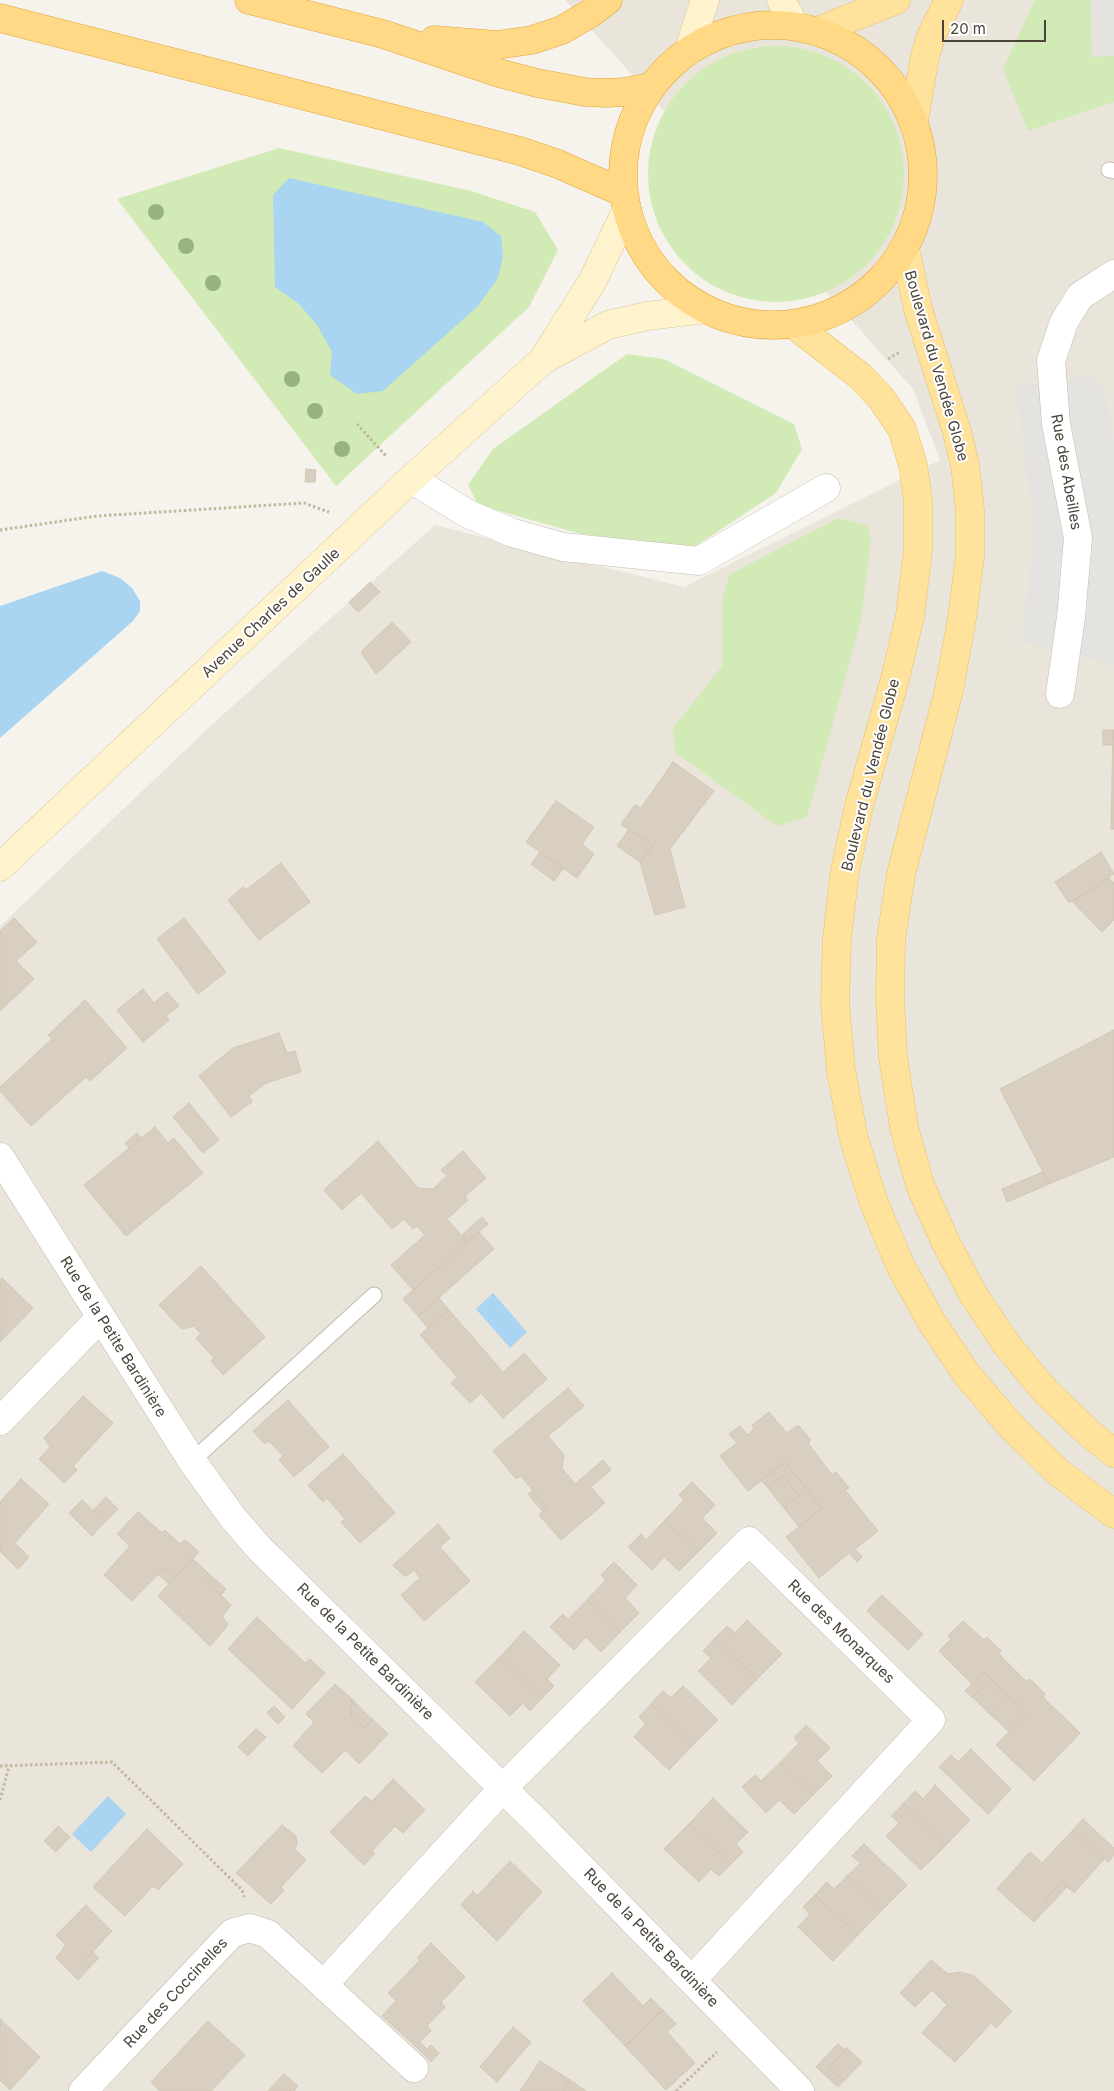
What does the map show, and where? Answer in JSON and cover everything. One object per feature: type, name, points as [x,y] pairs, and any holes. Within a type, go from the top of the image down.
[{"type":"highway","points":[[250,0],[382,34],[499,73],[560,88],[606,93],[650,87]]},
{"type":"highway","points":[[382,34],[467,44],[497,45],[532,40],[562,30],[591,13],[608,0]]},
{"type":"highway","points":[[0,18],[520,151],[558,164],[625,201]]},
{"type":"highway","points":[[767,24],[806,28],[849,44],[876,65],[898,90],[914,120],[923,152],[924,186],[918,218],[905,249],[884,277],[858,300],[827,316],[793,324],[763,325],[734,320],[706,309],[678,291],[655,268],[637,240],[625,201],[623,165],[627,138],[636,111],[650,87],[668,66],[690,49],[714,36],[740,28],[767,24]]},
{"type":"main road","points":[[690,49],[705,0]]},
{"type":"main road","points":[[781,0],[806,28],[896,0]]},
{"type":"main road","points":[[914,120],[932,34],[949,0]]},
{"type":"main road","points":[[543,360],[592,282],[625,201]]},
{"type":"main road","name":"Boulevard du Vendée Globe","points":[[905,249],[918,309],[965,465],[970,510],[970,556],[962,618],[949,690],[901,874],[891,939],[890,999],[893,1057],[904,1127],[920,1185],[945,1241],[973,1294],[1007,1345],[1046,1392],[1090,1434],[1114,1453]]},
{"type":"main road","points":[[543,360],[608,325],[654,314],[706,309]]},
{"type":"main road","name":"Boulevard du Vendée Globe","points":[[793,324],[860,376],[882,398],[902,429],[913,465],[918,501],[918,551],[910,616],[895,679],[857,815],[845,871],[837,938],[836,1013],[841,1071],[854,1139],[874,1203],[900,1265],[932,1321],[968,1376],[1011,1426],[1058,1472],[1114,1514]]},
{"type":"main road","name":"Avenue Charles de Gaulle","points":[[0,867],[411,480],[543,360]]},
{"type":"street","name":"Rue des Abeilles","points":[[1060,694],[1071,617],[1078,538],[1056,424],[1051,362],[1064,322],[1080,296],[1114,274]]},
{"type":"street","points":[[411,480],[468,514],[513,533],[563,547],[699,561],[826,488]]},
{"type":"street","name":"Rue de la Petite Bardinière","points":[[0,1157],[192,1461],[233,1518],[260,1549],[503,1788],[800,2091]]},
{"type":"street","points":[[0,1421],[100,1318]]},
{"type":"street","name":"Rue des Monarques","points":[[503,1788],[749,1541],[930,1720],[692,1980]]},
{"type":"street","points":[[324,1984],[503,1788]]},
{"type":"street","points":[[250,1928],[268,1934],[414,2068]]},
{"type":"street","name":"Rue des Coccinelles","points":[[84,2091],[232,1934],[250,1928]]},
{"type":"lane","points":[[192,1461],[374,1295]]},
{"type":"path","points":[[887,360],[903,350]]},
{"type":"path","points":[[357,424],[378,448],[411,480]]},
{"type":"path","points":[[0,530],[97,516],[304,503],[365,524]]},
{"type":"path","points":[[0,1766],[112,1762],[242,1890],[250,1928]]},
{"type":"path","points":[[0,1800],[9,1766]]},
{"type":"path","points":[[676,2091],[741,2030]]},
{"type":"shaded area","points":[[565,0],[1114,0],[1114,2091],[0,2091],[0,926],[217,720],[435,525],[684,587],[940,460],[913,389]]},
{"type":"shaded area","points":[[1091,0],[1114,0],[1114,56],[1092,57]]},
{"type":"shaded area","points":[[1092,376],[1105,391],[1114,442],[1114,665],[1022,642],[1033,518],[1016,387]]},
{"type":"green space","points":[[1035,0],[1091,0],[1092,57],[1114,55],[1114,102],[1028,131],[1003,69]]},
{"type":"green space","points":[[776,46],[801,48],[825,56],[847,68],[867,83],[882,103],[894,125],[902,149],[904,174],[902,199],[894,223],[882,245],[867,265],[847,280],[825,292],[801,300],[776,302],[751,300],[727,292],[705,280],[685,265],[670,245],[658,223],[650,199],[648,174],[650,149],[658,125],[670,103],[685,83],[705,68],[727,56],[751,48]]},
{"type":"green space","points":[[279,148],[471,191],[535,212],[558,250],[529,307],[336,486],[117,199]]},
{"type":"green space","points":[[627,354],[664,359],[794,424],[802,449],[776,493],[694,547],[581,534],[478,505],[468,485],[493,449]]},
{"type":"green space","points":[[838,518],[867,525],[871,540],[861,620],[807,817],[777,826],[675,752],[673,728],[722,666],[722,601],[729,575]]},
{"type":"water","points":[[289,178],[483,222],[501,236],[503,256],[498,278],[478,306],[383,391],[357,394],[330,375],[332,352],[317,325],[299,304],[275,287],[273,195]]},
{"type":"water","points":[[102,571],[120,578],[132,588],[140,601],[140,611],[133,621],[0,738],[0,606]]},
{"type":"water","points":[[493,1293],[527,1332],[510,1348],[476,1309]]},
{"type":"water","points":[[108,1796],[126,1814],[91,1852],[72,1834]]},
{"type":"building","points":[[306,469],[316,470],[315,482],[305,482]]},
{"type":"building","points":[[370,582],[380,592],[358,612],[349,602]]},
{"type":"building","points":[[392,622],[411,642],[376,674],[361,652]]},
{"type":"building","points":[[1103,730],[1113,730],[1114,745],[1103,745]]},
{"type":"building","points":[[1113,730],[1114,829],[1111,829]]},
{"type":"building","points":[[673,762],[714,791],[670,849],[685,907],[655,915],[640,862],[653,846],[621,824],[635,805],[641,808]]},
{"type":"building","points":[[556,801],[594,827],[582,844],[594,854],[577,878],[526,842]]},
{"type":"building","points":[[629,829],[653,846],[640,862],[617,846]]},
{"type":"building","points":[[540,852],[563,869],[554,881],[531,864]]},
{"type":"building","points":[[1101,852],[1114,874],[1069,903],[1055,882]]},
{"type":"building","points":[[281,863],[310,902],[259,940],[228,900],[243,887],[246,890]]},
{"type":"building","points":[[1109,878],[1114,883],[1114,920],[1102,932],[1072,901]]},
{"type":"building","points":[[14,918],[37,942],[16,961],[34,979],[0,1011],[0,931]]},
{"type":"building","points":[[184,918],[226,972],[198,994],[157,939]]},
{"type":"building","points":[[143,989],[154,1003],[167,992],[179,1006],[166,1016],[169,1020],[143,1042],[117,1010]]},
{"type":"building","points":[[85,1000],[127,1048],[90,1081],[86,1077],[31,1126],[0,1091],[0,1087],[52,1039],[48,1035]]},
{"type":"building","points":[[1114,1030],[1114,1157],[1049,1184],[1000,1089]]},
{"type":"building","points":[[279,1033],[287,1053],[295,1051],[301,1072],[266,1083],[249,1096],[252,1102],[231,1117],[199,1076],[233,1048]]},
{"type":"building","points":[[189,1103],[219,1140],[203,1153],[173,1117]]},
{"type":"building","points":[[155,1127],[168,1143],[174,1138],[203,1173],[126,1236],[84,1185]]},
{"type":"building","points":[[137,1133],[141,1138],[129,1148],[125,1143]]},
{"type":"building","points":[[378,1141],[418,1188],[433,1189],[447,1176],[441,1170],[463,1151],[486,1178],[465,1196],[468,1200],[447,1219],[467,1242],[413,1290],[391,1265],[425,1235],[417,1226],[413,1229],[404,1219],[392,1229],[361,1193],[342,1210],[324,1190]]},
{"type":"building","points":[[1043,1172],[1049,1184],[1007,1202],[1002,1189]]},
{"type":"building","points":[[482,1217],[488,1224],[467,1242],[462,1235]]},
{"type":"building","points":[[479,1232],[494,1249],[418,1316],[403,1299]]},
{"type":"building","points":[[201,1266],[265,1337],[223,1375],[211,1361],[214,1358],[196,1338],[201,1334],[194,1326],[182,1329],[159,1305]]},
{"type":"building","points":[[2,1278],[33,1308],[0,1342],[0,1280]]},
{"type":"building","points":[[439,1298],[449,1310],[428,1328],[418,1316]]},
{"type":"building","points":[[449,1310],[503,1372],[524,1353],[547,1379],[503,1418],[481,1393],[470,1403],[451,1383],[457,1377],[420,1335]]},
{"type":"building","points":[[568,1388],[584,1406],[548,1436],[564,1455],[562,1468],[575,1484],[603,1460],[611,1470],[591,1487],[605,1503],[561,1540],[539,1515],[547,1508],[521,1476],[516,1479],[493,1451]]},
{"type":"building","points":[[83,1396],[113,1423],[73,1466],[77,1470],[64,1483],[39,1459],[50,1447],[44,1438]]},
{"type":"building","points":[[288,1400],[329,1447],[294,1477],[279,1460],[283,1456],[269,1441],[265,1444],[253,1431]]},
{"type":"building","points":[[769,1412],[787,1433],[798,1425],[811,1440],[808,1443],[832,1475],[836,1472],[849,1488],[845,1490],[878,1531],[855,1549],[862,1557],[857,1562],[849,1553],[819,1578],[786,1537],[822,1508],[785,1462],[748,1491],[720,1456],[737,1443],[729,1434],[740,1426],[747,1435],[754,1429],[752,1425]]},
{"type":"building","points":[[343,1454],[395,1513],[360,1543],[341,1522],[345,1519],[327,1498],[323,1502],[308,1485]]},
{"type":"building","points":[[785,1462],[822,1508],[799,1527],[784,1508],[799,1496],[783,1476],[768,1488],[761,1480]]},
{"type":"building","points":[[783,1476],[799,1496],[784,1508],[768,1488]]},
{"type":"building","points":[[21,1479],[49,1504],[15,1543],[29,1557],[18,1569],[0,1551],[0,1502]]},
{"type":"building","points":[[692,1482],[715,1505],[702,1518],[717,1533],[698,1552],[665,1520],[684,1500],[679,1495]]},
{"type":"building","points":[[533,1490],[547,1508],[543,1512],[528,1494]]},
{"type":"building","points":[[106,1497],[118,1509],[105,1522],[93,1510]]},
{"type":"building","points":[[82,1500],[105,1522],[92,1536],[69,1513]]},
{"type":"building","points":[[138,1512],[162,1533],[165,1530],[180,1544],[185,1540],[199,1552],[174,1578],[165,1568],[132,1601],[104,1575],[130,1546],[117,1534]]},
{"type":"building","points":[[665,1520],[698,1552],[679,1571],[664,1557],[652,1570],[628,1547],[641,1534],[646,1540]]},
{"type":"building","points":[[438,1524],[450,1538],[440,1547],[470,1581],[424,1621],[401,1595],[420,1578],[414,1570],[407,1576],[404,1576],[393,1565]]},
{"type":"building","points":[[192,1558],[208,1573],[204,1578],[231,1605],[222,1617],[228,1624],[210,1646],[158,1596]]},
{"type":"building","points":[[614,1562],[637,1585],[625,1598],[639,1613],[620,1632],[587,1600],[606,1580],[601,1575]]},
{"type":"building","points":[[165,1568],[174,1578],[169,1584],[158,1574]]},
{"type":"building","points":[[208,1573],[226,1589],[221,1595],[204,1578]]},
{"type":"building","points":[[882,1595],[923,1634],[908,1650],[867,1611]]},
{"type":"building","points":[[587,1600],[620,1632],[601,1652],[586,1637],[574,1650],[550,1627],[563,1614],[568,1619]]},
{"type":"building","points":[[257,1617],[305,1663],[310,1659],[325,1673],[292,1709],[228,1649]]},
{"type":"building","points":[[747,1620],[782,1654],[757,1679],[715,1638],[727,1626],[735,1633]]},
{"type":"building","points":[[963,1621],[984,1640],[987,1637],[1001,1651],[999,1654],[1027,1682],[1030,1679],[1045,1694],[1043,1697],[1080,1733],[1034,1781],[996,1745],[1027,1713],[984,1672],[972,1684],[939,1651],[951,1639],[948,1636]]},
{"type":"building","points":[[524,1631],[560,1665],[547,1679],[554,1686],[542,1698],[500,1657]]},
{"type":"building","points":[[715,1638],[757,1679],[732,1705],[698,1671],[711,1658],[703,1651]]},
{"type":"building","points":[[500,1657],[542,1698],[530,1711],[523,1703],[510,1716],[475,1682]]},
{"type":"building","points":[[984,1672],[1027,1713],[1009,1732],[991,1715],[1004,1702],[986,1684],[972,1697],[965,1691]]},
{"type":"building","points":[[335,1684],[352,1699],[351,1715],[365,1728],[372,1719],[388,1734],[359,1764],[345,1750],[322,1773],[293,1746],[314,1722],[306,1714]]},
{"type":"building","points":[[986,1684],[1004,1702],[991,1715],[972,1697]]},
{"type":"building","points":[[683,1686],[718,1720],[693,1745],[651,1704],[663,1691],[671,1698]]},
{"type":"building","points":[[352,1699],[372,1719],[365,1728],[351,1715]]},
{"type":"building","points":[[651,1704],[693,1745],[669,1770],[634,1737],[646,1724],[639,1717]]},
{"type":"building","points":[[274,1706],[285,1717],[278,1724],[267,1713]]},
{"type":"building","points":[[806,1725],[830,1748],[817,1761],[832,1776],[813,1795],[780,1763],[799,1743],[794,1738]]},
{"type":"building","points":[[256,1729],[266,1737],[248,1756],[238,1747]]},
{"type":"building","points":[[971,1749],[1011,1789],[988,1814],[939,1767],[951,1755],[958,1762]]},
{"type":"building","points":[[780,1763],[813,1795],[794,1814],[779,1800],[766,1813],[742,1787],[755,1775],[761,1781]]},
{"type":"building","points":[[393,1779],[425,1810],[403,1833],[395,1826],[372,1851],[375,1854],[364,1865],[330,1832],[365,1796],[372,1801]]},
{"type":"building","points":[[935,1785],[970,1820],[946,1845],[903,1804],[915,1791],[923,1799]]},
{"type":"building","points":[[713,1798],[748,1832],[736,1844],[743,1852],[731,1864],[689,1824]]},
{"type":"building","points":[[903,1804],[946,1845],[921,1870],[886,1836],[899,1823],[891,1816]]},
{"type":"building","points":[[1083,1819],[1114,1848],[1114,1855],[1108,1862],[1073,1830]]},
{"type":"building","points":[[689,1824],[731,1864],[719,1876],[711,1869],[699,1882],[664,1849]]},
{"type":"building","points":[[282,1825],[296,1836],[297,1844],[295,1849],[306,1860],[281,1887],[284,1890],[271,1904],[236,1873]]},
{"type":"building","points":[[58,1826],[70,1837],[56,1852],[44,1841]]},
{"type":"building","points":[[147,1829],[183,1864],[158,1890],[153,1886],[125,1916],[93,1887]]},
{"type":"building","points":[[1073,1830],[1104,1859],[1074,1893],[1061,1882],[1045,1900],[1050,1905],[1034,1922],[997,1889],[1030,1852],[1042,1863]]},
{"type":"building","points":[[864,1844],[907,1885],[882,1910],[847,1876],[860,1863],[852,1856]]},
{"type":"building","points":[[510,1861],[542,1892],[497,1941],[461,1905],[473,1891],[477,1896]]},
{"type":"building","points":[[847,1876],[882,1910],[858,1935],[815,1895],[827,1882],[834,1889]]},
{"type":"building","points":[[1061,1882],[1067,1887],[1050,1905],[1045,1900]]},
{"type":"building","points":[[815,1895],[858,1935],[833,1961],[798,1927],[810,1914],[803,1907]]},
{"type":"building","points":[[86,1905],[112,1931],[84,1961],[90,1967],[78,1980],[56,1958],[66,1945],[56,1935]]},
{"type":"building","points":[[431,1943],[465,1977],[441,2002],[445,2007],[427,2026],[431,2031],[415,2046],[382,2016],[396,2001],[388,1993],[420,1960],[417,1958]]},
{"type":"building","points":[[92,1951],[99,1958],[90,1967],[84,1961]]},
{"type":"building","points":[[931,1960],[948,1974],[960,1972],[974,1976],[1012,2011],[996,2028],[991,2023],[955,2062],[922,2033],[947,2005],[932,1990],[915,2007],[900,1993]]},
{"type":"building","points":[[612,1973],[643,2006],[651,1998],[663,2010],[625,2046],[583,2001]]},
{"type":"building","points":[[663,2010],[676,2024],[667,2032],[695,2063],[666,2090],[625,2046]]},
{"type":"building","points":[[0,2019],[40,2057],[10,2090],[0,2080]]},
{"type":"building","points":[[208,2021],[245,2055],[211,2091],[160,2091],[151,2082]]},
{"type":"building","points":[[513,2027],[531,2042],[497,2082],[480,2067]]},
{"type":"building","points":[[420,2042],[427,2049],[431,2045],[439,2053],[431,2062],[415,2046]]},
{"type":"building","points":[[838,2044],[845,2050],[829,2067],[844,2081],[838,2087],[816,2067]]},
{"type":"building","points":[[847,2048],[862,2062],[844,2081],[829,2067]]},
{"type":"building","points":[[540,2061],[570,2080],[563,2091],[520,2091]]},
{"type":"building","points":[[284,2074],[298,2086],[294,2091],[268,2091]]},
{"type":"building","points":[[570,2080],[586,2091],[563,2091]]}]
